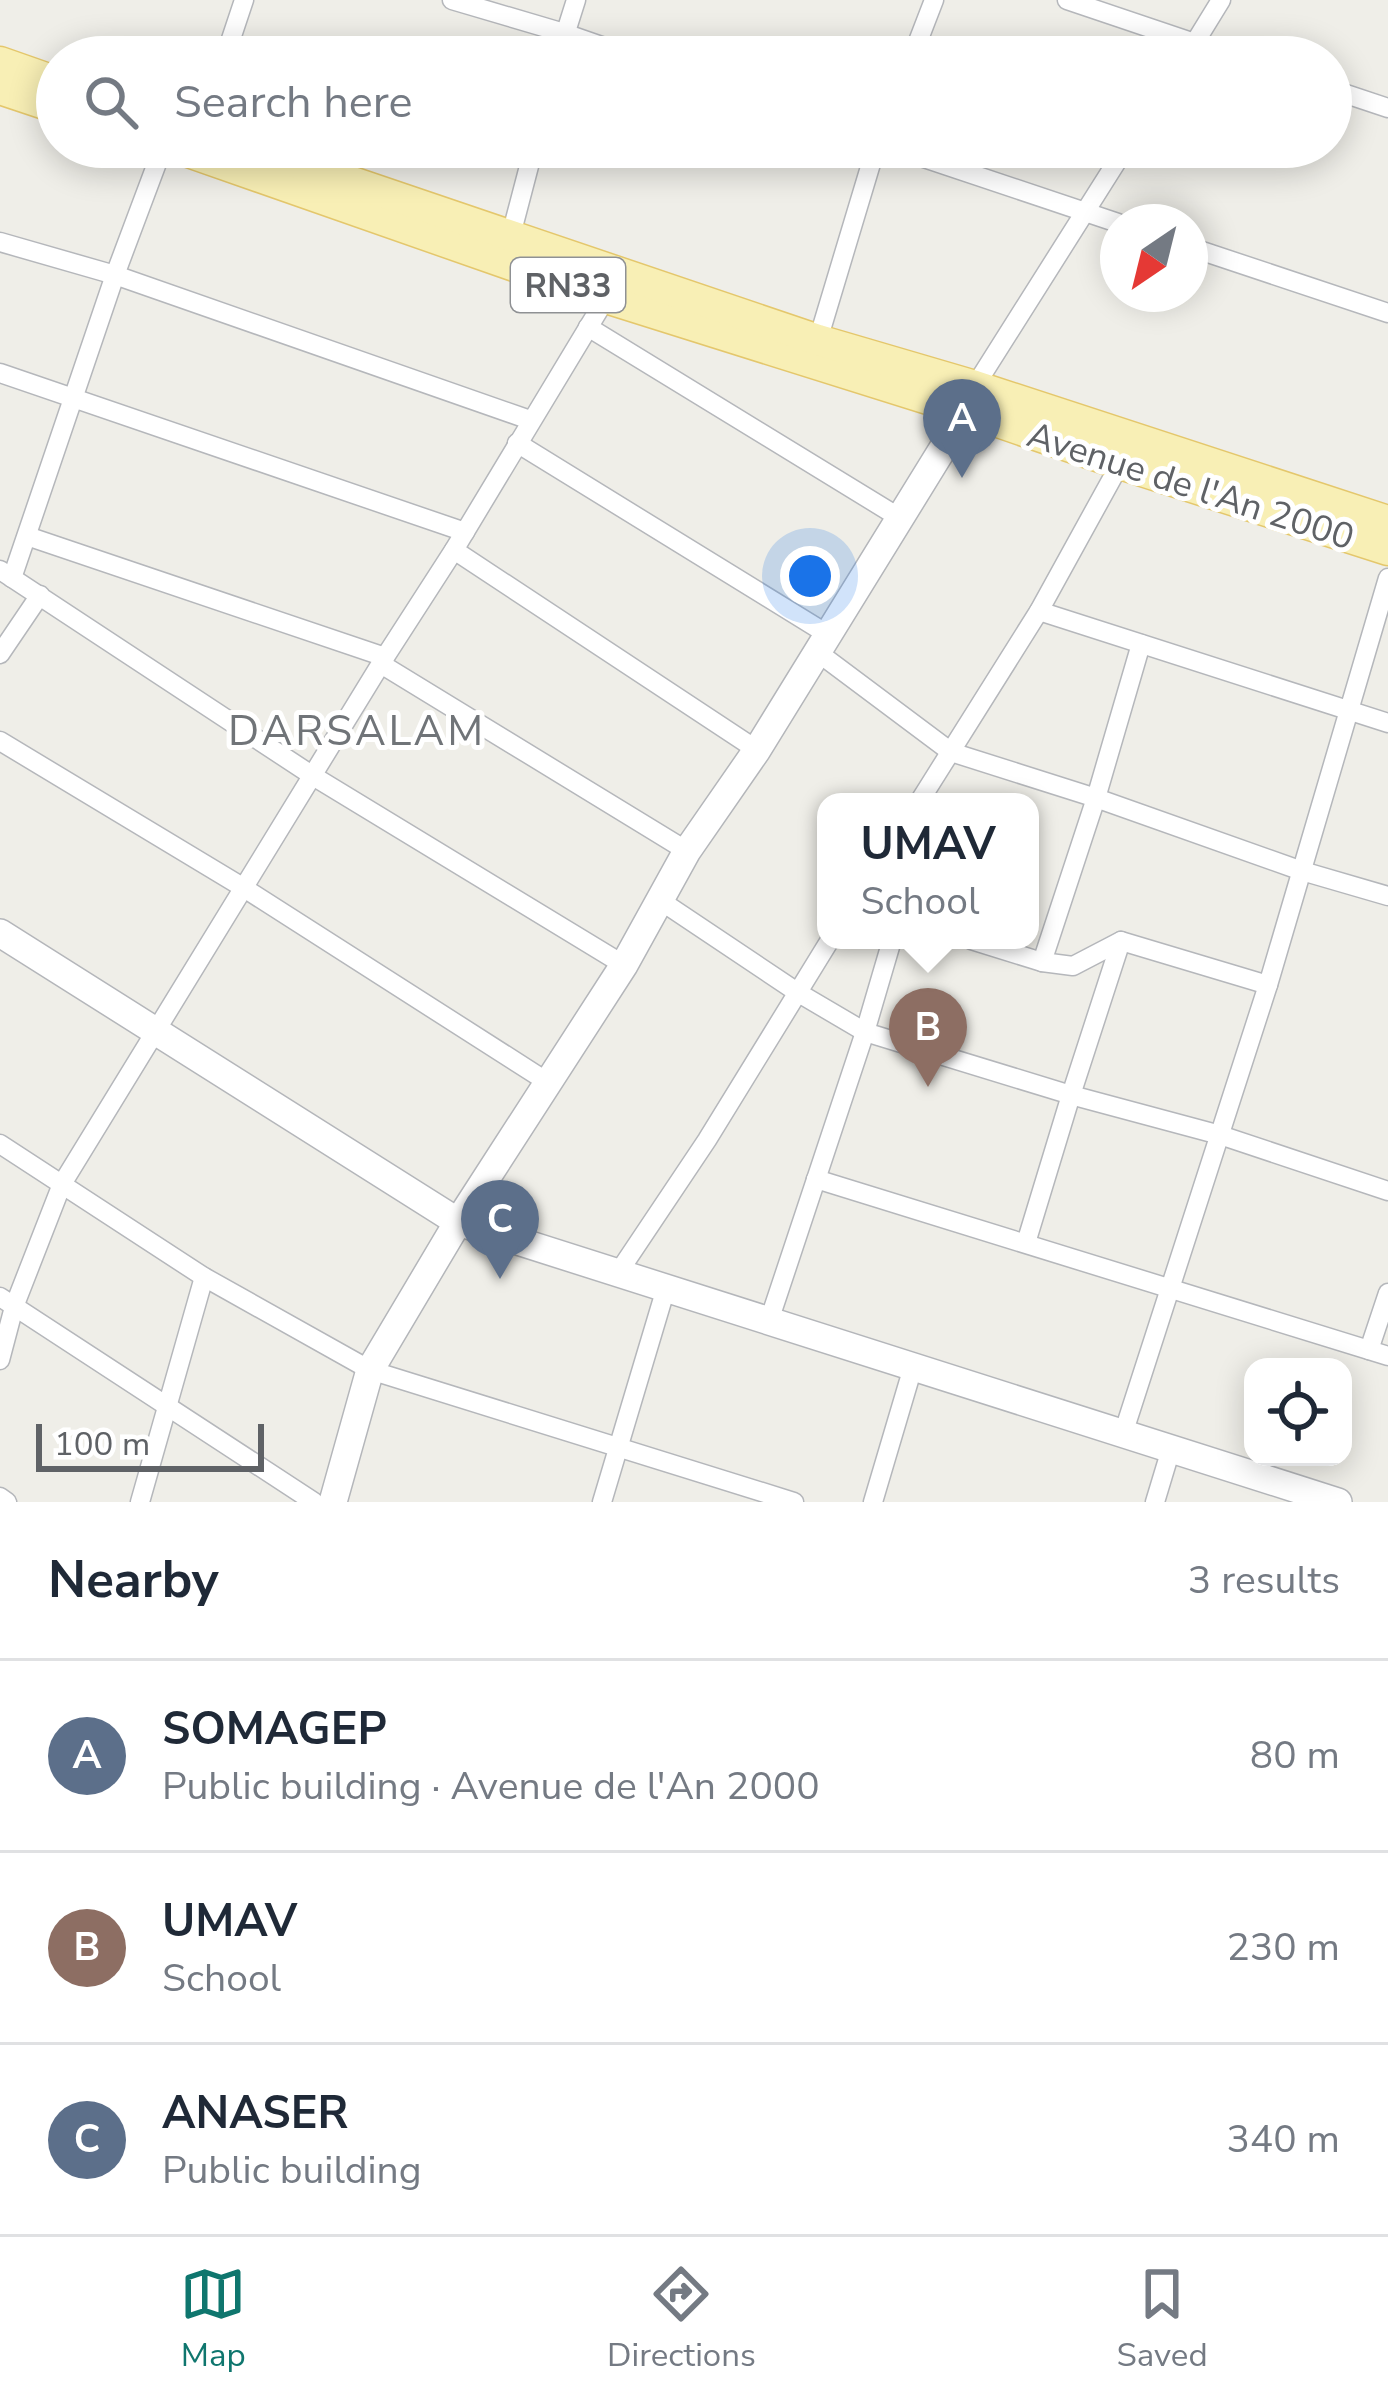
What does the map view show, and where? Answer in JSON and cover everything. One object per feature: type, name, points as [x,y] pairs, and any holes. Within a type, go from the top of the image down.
[{"type":"main road","points":[[0,62],[36,75]]},
{"type":"main road","points":[[0,89],[36,101]]},
{"type":"main road","name":"Avenue de l'An 2000","points":[[234,168],[606,298],[970,398],[1388,521]]},
{"type":"main road","name":"Avenue de l'An 2000","points":[[312,168],[818,340],[970,398],[1120,464],[1388,550]]},
{"type":"street","points":[[232,36],[244,0]]},
{"type":"street","points":[[452,0],[573,36]]},
{"type":"street","points":[[563,36],[576,0]]},
{"type":"street","points":[[920,36],[934,0]]},
{"type":"street","points":[[1066,0],[1155,36]]},
{"type":"street","points":[[1199,36],[1221,0]]},
{"type":"street","points":[[1352,96],[1388,108]]},
{"type":"street","points":[[155,168],[27,536],[6,574],[313,776],[624,965]]},
{"type":"street","points":[[511,235],[529,168]]},
{"type":"street","points":[[818,340],[870,168]]},
{"type":"street","points":[[954,168],[1100,217]]},
{"type":"street","points":[[333,1502],[370,1370],[458,1222],[624,965],[687,850],[757,750],[1112,168]]},
{"type":"street","points":[[0,242],[115,274],[530,421]]},
{"type":"street","points":[[1208,253],[1388,313]]},
{"type":"street","points":[[0,1360],[7,1302],[62,1184],[606,298]]},
{"type":"street","points":[[588,326],[900,518]]},
{"type":"street","points":[[0,374],[465,532]]},
{"type":"street","points":[[517,443],[821,643],[951,752],[1388,896]]},
{"type":"street","points":[[925,793],[1040,611],[1120,464]]},
{"type":"street","points":[[27,536],[383,661],[687,850]]},
{"type":"street","points":[[454,550],[757,750]]},
{"type":"street","points":[[1124,1434],[1268,985],[1388,578]]},
{"type":"street","points":[[0,655],[40,595]]},
{"type":"street","points":[[1040,611],[1388,723]]},
{"type":"street","points":[[1042,962],[1141,644]]},
{"type":"street","points":[[0,741],[244,888],[549,1083]]},
{"type":"street","points":[[938,793],[951,752]]},
{"type":"street","points":[[661,902],[865,1032],[1220,1136],[1388,1191]]},
{"type":"street","points":[[0,933],[458,1222],[1338,1502]]},
{"type":"street","points":[[1000,949],[1073,967],[1121,941],[1268,985]]},
{"type":"street","points":[[1026,1243],[1121,941]]},
{"type":"street","points":[[618,1273],[707,1140],[824,949]]},
{"type":"street","points":[[769,1321],[889,949]]},
{"type":"street","points":[[0,1144],[204,1277],[370,1370],[618,1447],[737,1494],[794,1502]]},
{"type":"street","points":[[816,1179],[1378,1353],[1388,1293]]},
{"type":"street","points":[[140,1502],[204,1277]]},
{"type":"street","points":[[602,1502],[666,1288]]},
{"type":"street","points":[[7,1302],[314,1502]]},
{"type":"street","points":[[873,1502],[913,1367]]},
{"type":"street","points":[[1155,1502],[1171,1449]]},
{"type":"street","points":[[0,1497],[8,1502]]},
{"type":"place","name":"SOMAGEP","points":[[962,478]]},
{"type":"place","name":"UMAV","points":[[928,1087]]},
{"type":"place","name":"ANASER","points":[[500,1279]]},
{"type":"district","name":"DARSALAM","points":[[357,730]]}]
